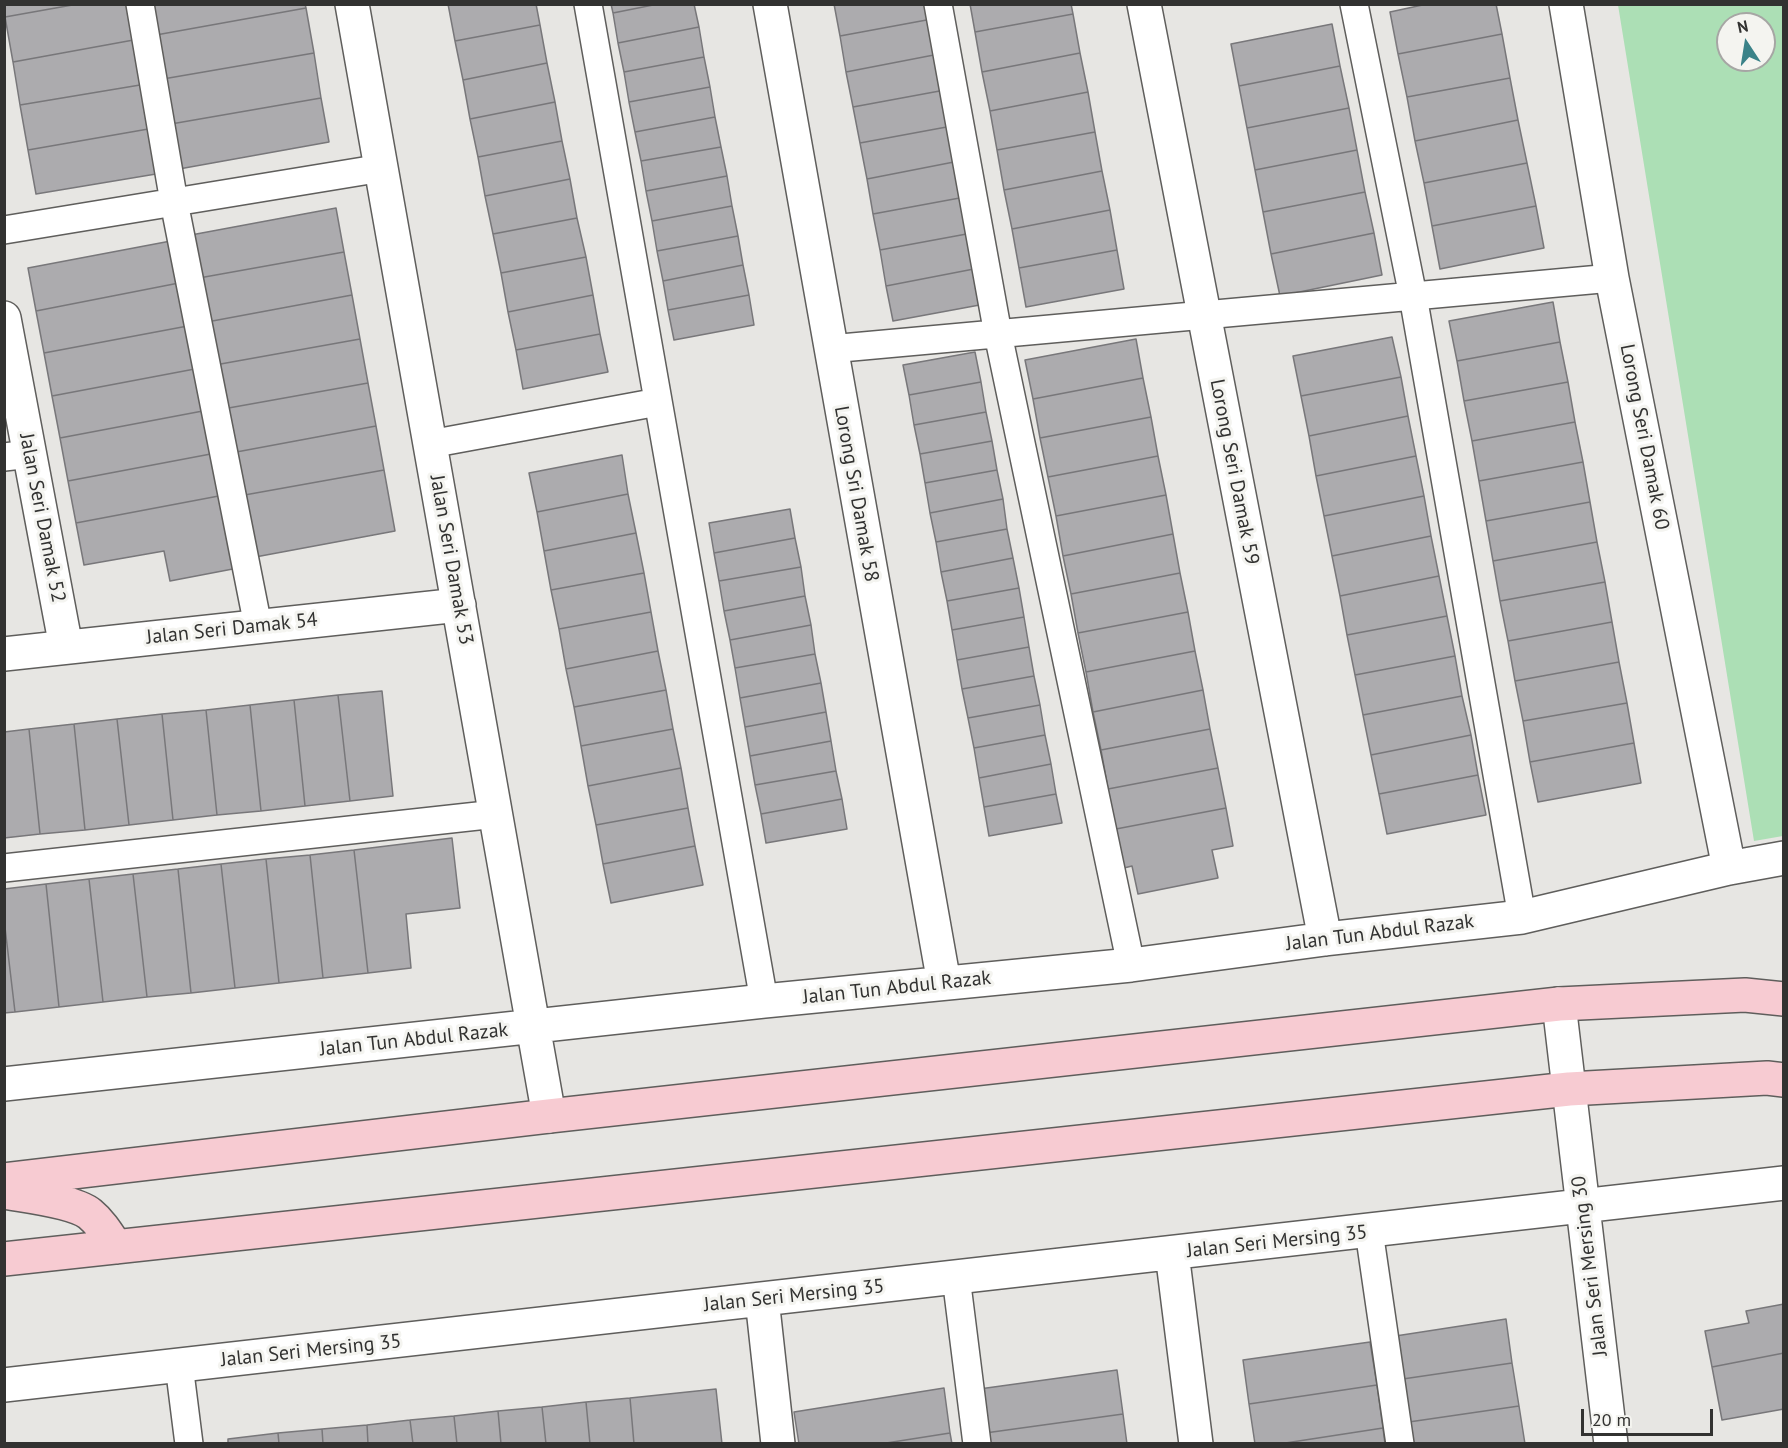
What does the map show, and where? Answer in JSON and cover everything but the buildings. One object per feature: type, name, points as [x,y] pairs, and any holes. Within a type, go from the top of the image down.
[{"type":"main road","points":[[4,1180],[549,1116],[1559,1004],[1745,995],[1784,999]]},
{"type":"main road","points":[[4,1259],[1569,1089],[1767,1078],[1784,1080]]},
{"type":"main road","points":[[4,1192],[61,1203],[88,1212],[100,1223],[116,1247]]},
{"type":"street","name":"Jalan Seri Damak 53","points":[[352,4],[549,1116]]},
{"type":"street","name":"Lorong Sri Damak 58","points":[[770,4],[944,983]]},
{"type":"street","name":"Lorong Seri Damak 59","points":[[1144,4],[1324,939]]},
{"type":"street","name":"Lorong Seri Damak 60","points":[[1566,4],[1612,278],[1729,868]]},
{"type":"street","name":"Jalan Seri Damak 52","points":[[4,318],[17,455],[66,647]]},
{"type":"street","name":"Jalan Seri Damak 54","points":[[4,654],[459,605]]},
{"type":"street","name":"Jalan Tun Abdul Razak","points":[[4,1083],[764,1001],[1131,965],[1324,939],[1522,917],[1729,868],[1784,858]]},
{"type":"street","name":"Jalan Seri Mersing 30","points":[[1559,1004],[1611,1443]]},
{"type":"street","name":"Jalan Seri Mersing 35","points":[[4,1385],[1784,1183]]},
{"type":"street","points":[[1172,1253],[1196,1443]]},
{"type":"street","points":[[762,1299],[778,1443]]},
{"type":"lane","points":[[140,4],[174,202],[258,626]]},
{"type":"lane","points":[[588,4],[764,1001]]},
{"type":"lane","points":[[938,4],[998,334],[1131,965]]},
{"type":"lane","points":[[1353,4],[1413,296],[1522,917]]},
{"type":"lane","points":[[4,230],[382,168]]},
{"type":"lane","points":[[830,349],[1612,278]]},
{"type":"lane","points":[[430,444],[658,402]]},
{"type":"lane","points":[[4,868],[496,814]]},
{"type":"lane","points":[[1370,1231],[1400,1443]]},
{"type":"lane","points":[[956,1278],[977,1443]]},
{"type":"lane","points":[[179,1365],[189,1443]]},
{"type":"green space","points":[[1618,5],[1783,5],[1783,836],[1754,841]]}]
